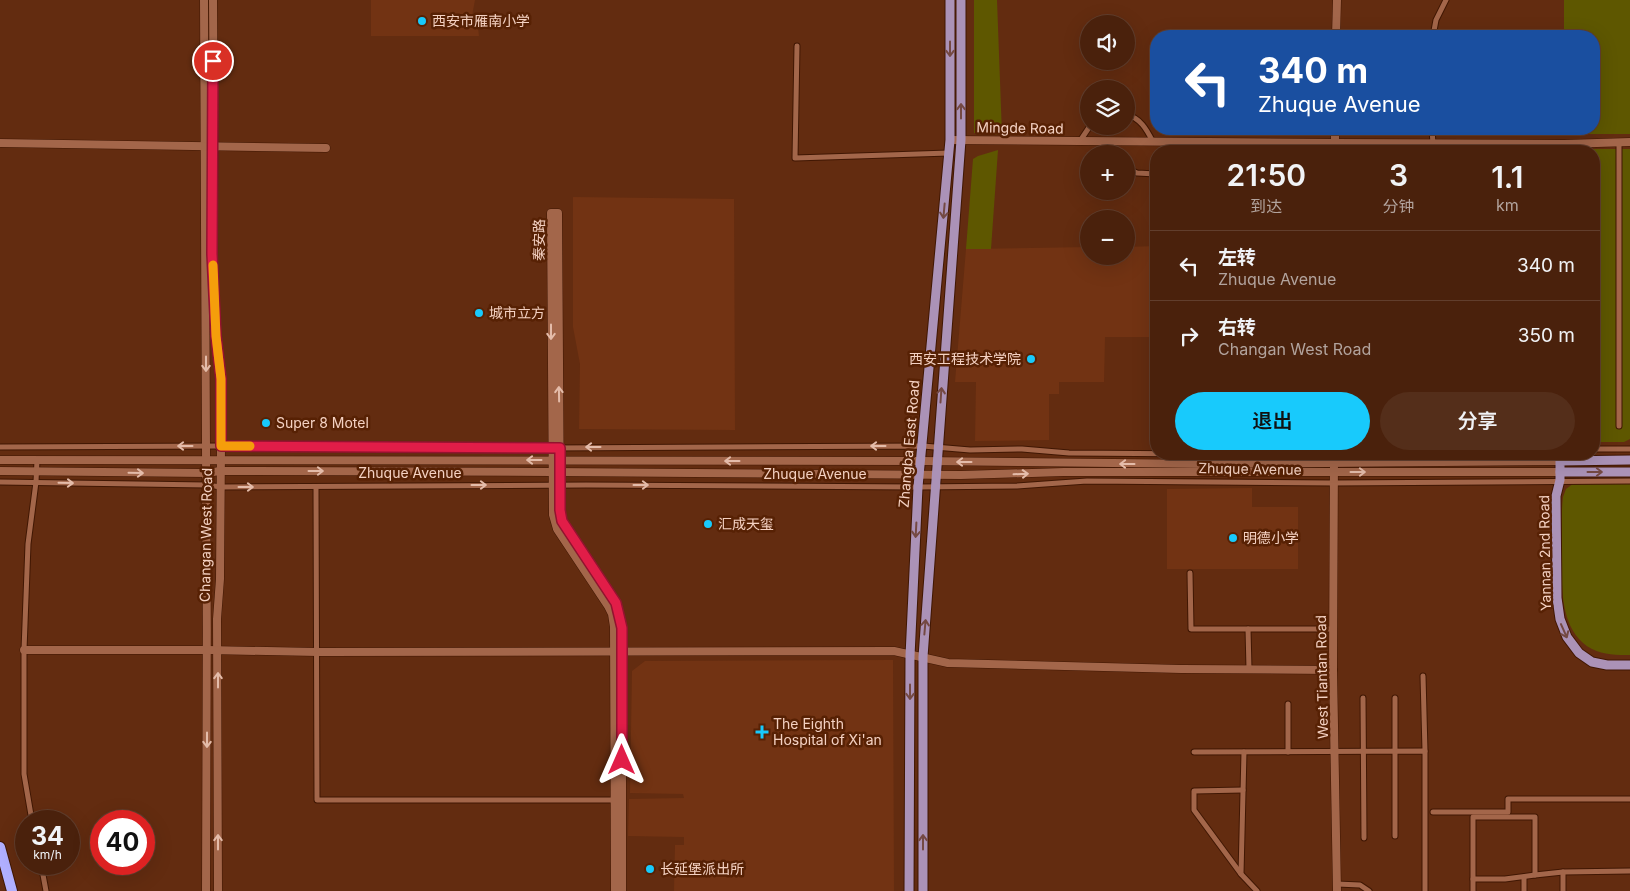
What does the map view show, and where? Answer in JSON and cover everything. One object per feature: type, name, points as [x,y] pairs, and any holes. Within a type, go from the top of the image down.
[{"type":"highway","points":[[0,847],[12,891]]},
{"type":"main road","name":"Changan West Road","points":[[204,0],[208,650],[206,891]]},
{"type":"main road","name":"Changan West Road","points":[[213,0],[214,145],[212,254],[216,336],[221,379],[220,579],[217,606],[218,891]]},
{"type":"main road","name":"Zhangba East Road","points":[[909,891],[910,656],[918,487],[950,140],[950,0]]},
{"type":"main road","name":"Zhangba East Road","points":[[923,891],[923,657],[961,140],[961,0]]},
{"type":"main road","points":[[1336,30],[1337,0]]},
{"type":"main road","name":"Mingde Road","points":[[950,140],[1194,142],[1279,145]]},
{"type":"main road","name":"Mingde Road","points":[[1592,145],[1630,142]]},
{"type":"main road","points":[[0,143],[326,148]]},
{"type":"main road","name":"Mingde Road","points":[[1400,145],[1466,145]]},
{"type":"main road","name":"秦安路","points":[[556,448],[551,213],[558,213],[556,485],[562,521],[616,603],[622,628],[619,651]]},
{"type":"main road","points":[[1600,459],[1630,460]]},
{"type":"main road","name":"Zhuque Avenue","points":[[0,460],[937,462],[1150,460]]},
{"type":"main road","name":"West Tiantan Road","points":[[1334,460],[1337,888]]},
{"type":"main road","name":"Yannan 2nd Road","points":[[1560,460],[1560,476],[1556,496],[1557,598],[1560,619],[1567,637],[1579,653],[1592,662],[1607,665],[1630,665]]},
{"type":"main road","name":"Zhuque Avenue","points":[[0,471],[919,475],[1064,472],[1334,472],[1560,476]]},
{"type":"main road","points":[[1560,476],[1630,472]]},
{"type":"main road","points":[[24,650],[316,652],[894,651],[948,664],[1334,670]]},
{"type":"main road","points":[[615,891],[615,800],[619,651]]},
{"type":"main road","points":[[619,651],[622,891]]},
{"type":"street","points":[[1434,30],[1436,20],[1446,0]]},
{"type":"street","points":[[797,46],[795,158],[948,153]]},
{"type":"street","points":[[1135,118],[1143,124],[1153,142]]},
{"type":"street","points":[[1080,141],[1084,135]]},
{"type":"street","points":[[1432,135],[1433,144]]},
{"type":"street","points":[[1101,141],[1104,145]]},
{"type":"street","points":[[1619,142],[1619,426]]},
{"type":"street","points":[[1135,172],[1150,174]]},
{"type":"street","name":"Zhuque Avenue","points":[[0,448],[206,446],[556,448],[923,446],[970,450],[1022,449],[1069,453],[1150,455]]},
{"type":"street","points":[[1600,449],[1630,449]]},
{"type":"street","points":[[30,810],[24,774],[24,650],[28,544],[37,460]]},
{"type":"street","name":"Zhuque Avenue","points":[[0,482],[221,487],[556,485],[936,487],[1017,486],[1087,480],[1333,483],[1560,476],[1630,480]]},
{"type":"street","points":[[316,487],[317,800],[615,800]]},
{"type":"street","points":[[1190,573],[1191,628],[1329,629]]},
{"type":"street","points":[[1248,629],[1249,669]]},
{"type":"street","points":[[1424,676],[1425,891]]},
{"type":"street","points":[[1363,698],[1364,838]]},
{"type":"street","points":[[1395,698],[1395,836]]},
{"type":"street","points":[[1288,704],[1288,752]]},
{"type":"street","points":[[1194,752],[1425,751]]},
{"type":"street","points":[[1241,874],[1244,752]]},
{"type":"street","points":[[1243,790],[1194,791],[1194,810],[1241,874],[1257,891]]},
{"type":"street","points":[[1433,812],[1508,812],[1508,799],[1630,799]]},
{"type":"street","points":[[1473,891],[1473,817],[1535,817],[1535,876]]},
{"type":"street","points":[[1473,879],[1505,879],[1563,872],[1630,871]]},
{"type":"street","points":[[1563,872],[1563,891]]},
{"type":"street","points":[[43,875],[46,891]]},
{"type":"street","points":[[1524,877],[1524,891]]},
{"type":"street","points":[[1337,888],[1360,884],[1369,891]]},
{"type":"shaded area","name":"西安市雁南小学","points":[[371,0],[475,0],[472,27],[478,27],[479,36],[371,36]]},
{"type":"shaded area","points":[[974,0],[997,0],[1002,135],[974,133]]},
{"type":"shaded area","points":[[1564,0],[1630,0],[1630,134],[1600,134],[1600,30],[1564,30]]},
{"type":"shaded area","points":[[1600,149],[1630,149],[1630,439],[1624,442],[1600,442]]},
{"type":"shaded area","points":[[998,150],[991,249],[966,249],[973,159]]},
{"type":"shaded area","points":[[573,197],[734,199],[735,430],[579,429],[580,364],[573,327]]},
{"type":"shaded area","name":"西安工程技术学院","points":[[1150,246],[1150,337],[1105,337],[1104,382],[1059,382],[1059,394],[1049,394],[1049,440],[975,441],[976,382],[955,382],[966,249],[1080,247],[1080,265],[1135,265],[1135,247]]},
{"type":"shaded area","points":[[1630,482],[1630,655],[1611,654],[1592,649],[1581,641],[1567,617],[1562,589],[1563,497],[1566,489],[1574,483]]},
{"type":"shaded area","name":"明德小学","points":[[1252,488],[1252,507],[1298,507],[1298,569],[1167,569],[1167,489]]},
{"type":"shaded area","name":"The Eighth Hospital of Xi'an","points":[[893,660],[894,891],[674,891],[675,845],[684,845],[684,837],[628,836],[629,799],[684,798],[683,794],[630,793],[632,671],[645,661]]},
{"type":"slow traffic","points":[[213,265],[216,336],[221,379],[221,446],[250,446]]},
{"type":"place","name":"西安市雁南小学","points":[[422,21]]},
{"type":"place","name":"城市立方","points":[[479,313]]},
{"type":"place","name":"西安工程技术学院","points":[[1031,359]]},
{"type":"place","name":"Super 8 Motel","points":[[266,423]]},
{"type":"place","name":"汇成天玺","points":[[708,524]]},
{"type":"place","name":"明德小学","points":[[1233,538]]},
{"type":"place","name":"The Eighth Hospital of Xi'an","points":[[762,732]]},
{"type":"place","name":"长延堡派出所","points":[[650,869]]},
{"type":"route","points":[[213,61],[212,254],[216,336],[221,379],[221,446],[560,448],[560,510],[562,521],[566,530],[616,603],[622,628],[622,760]]}]
